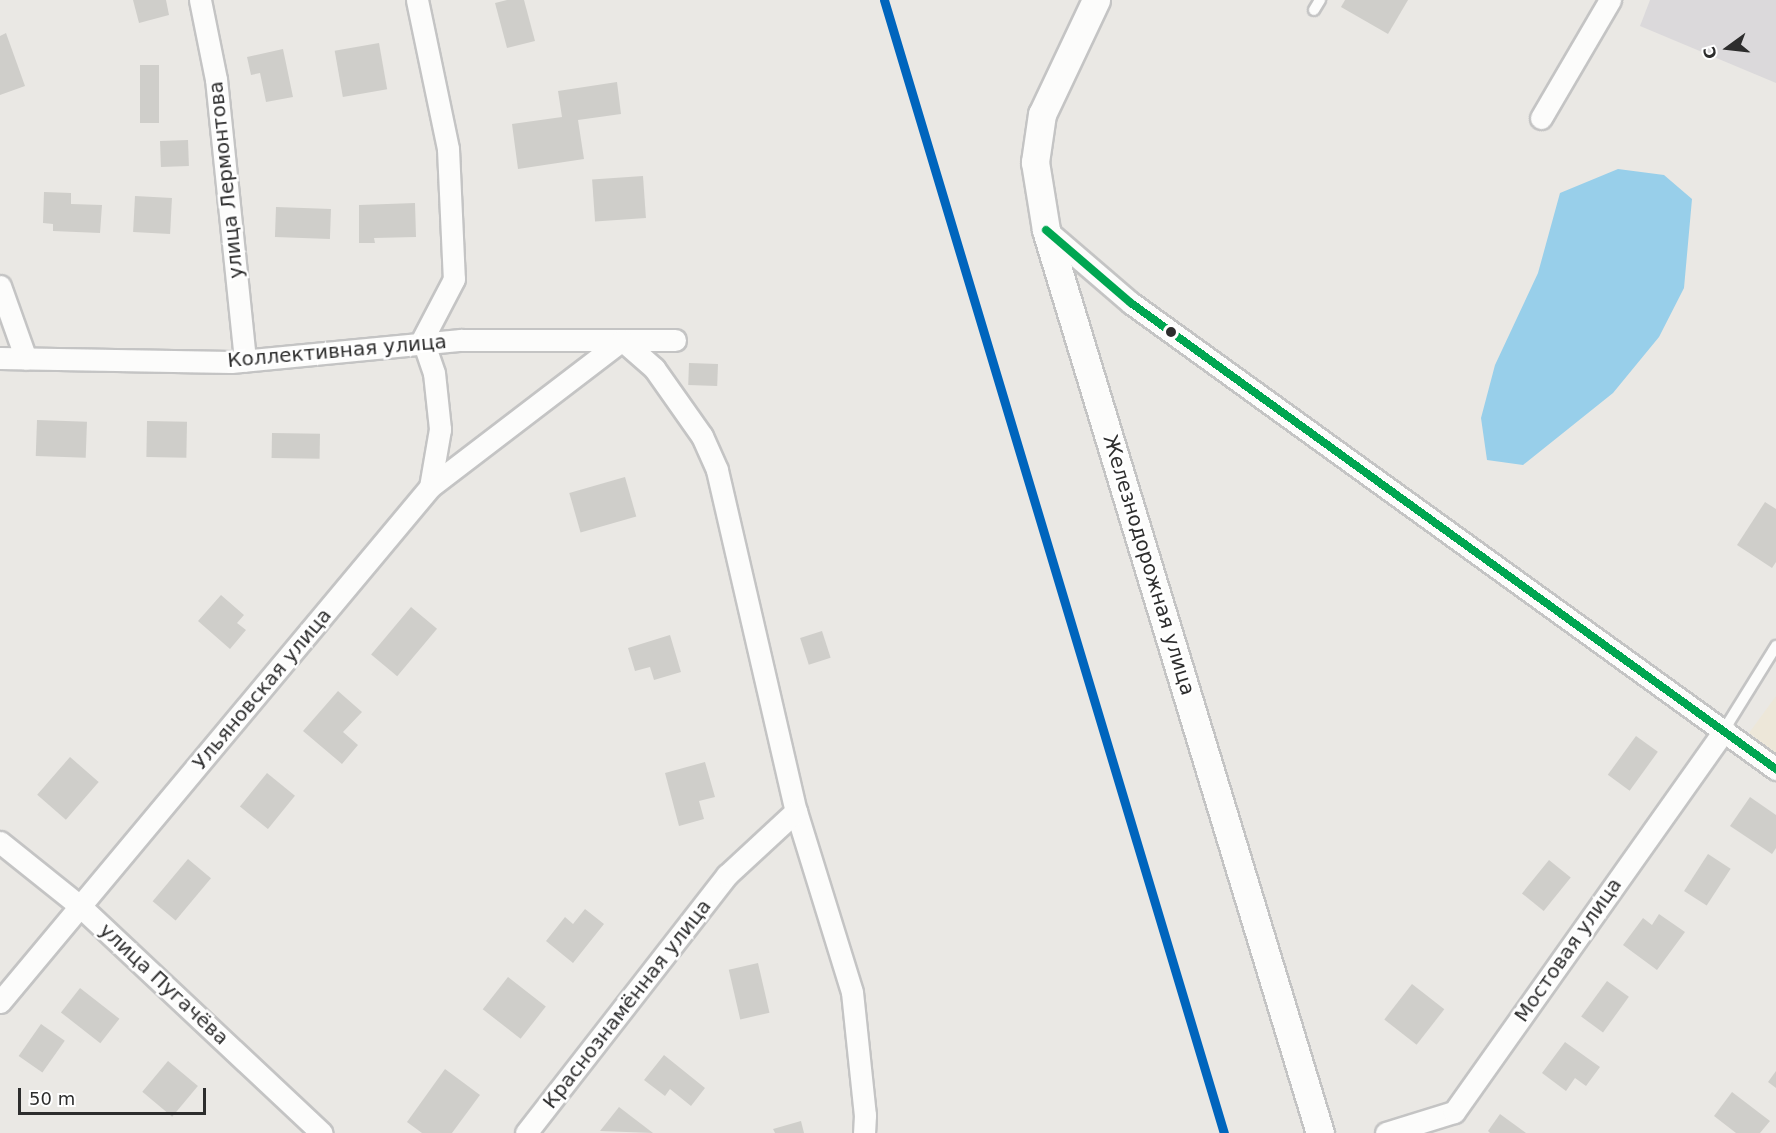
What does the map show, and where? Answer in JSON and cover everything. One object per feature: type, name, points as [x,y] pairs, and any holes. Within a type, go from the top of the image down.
[{"type":"street","name":"улица Лермонтова","points":[[200,0],[216,79],[246,361]]},
{"type":"street","points":[[417,0],[448,149],[454,279],[422,344]]},
{"type":"street","name":"Железнодорожная улица","points":[[1096,0],[1042,114],[1035,162],[1046,230],[1320,1133]]},
{"type":"street","points":[[1541,118],[1610,0]]},
{"type":"street","points":[[1046,230],[1131,303],[1724,730],[1776,770]]},
{"type":"street","points":[[0,286],[26,359]]},
{"type":"street","name":"Коллективная улица","points":[[0,358],[246,361],[461,340],[675,340]]},
{"type":"street","points":[[430,487],[622,340],[654,368],[702,436],[717,470],[796,811],[852,992],[865,1115],[864,1133]]},
{"type":"street","name":"Ульяновская улица","points":[[0,1002],[430,487],[440,429],[434,373],[422,344]]},
{"type":"street","name":"Мостовая улица","points":[[1386,1133],[1421,1128],[1454,1112],[1724,730]]},
{"type":"street","name":"Краснознамённая улица","points":[[526,1133],[727,875],[796,811]]},
{"type":"street","name":"улица Пугачёва","points":[[0,842],[81,907],[322,1133]]},
{"type":"lane","points":[[1314,10],[1320,0]]},
{"type":"lane","points":[[1724,730],[1776,646]]},
{"type":"shaded area","points":[[1650,0],[1776,0],[1776,83],[1640,26]]},
{"type":"shaded area","points":[[1776,696],[1776,753],[1749,733]]},
{"type":"water","points":[[1618,169],[1664,175],[1692,199],[1684,288],[1659,337],[1613,393],[1523,465],[1487,460],[1481,418],[1495,365],[1538,273],[1560,193]]},
{"type":"building","points":[[133,0],[166,0],[169,15],[139,23]]},
{"type":"building","points":[[524,0],[535,41],[507,48],[495,3]]},
{"type":"building","points":[[1345,0],[1408,0],[1388,34],[1341,7]]},
{"type":"building","points":[[6,33],[25,86],[0,95],[0,36]]},
{"type":"building","points":[[379,43],[387,89],[343,97],[335,51]]},
{"type":"building","points":[[283,49],[293,97],[266,102],[260,73],[251,75],[247,57]]},
{"type":"building","points":[[140,65],[159,65],[159,123],[140,123]]},
{"type":"building","points":[[617,82],[621,114],[578,120],[584,159],[518,169],[512,124],[562,117],[558,91]]},
{"type":"building","points":[[188,140],[189,166],[161,167],[160,141]]},
{"type":"building","points":[[643,176],[646,218],[595,221],[592,180]]},
{"type":"building","points":[[44,192],[71,193],[71,204],[102,205],[100,233],[53,231],[53,224],[43,223]]},
{"type":"building","points":[[135,196],[172,198],[170,234],[133,232]]},
{"type":"building","points":[[415,203],[416,237],[374,238],[375,243],[359,243],[359,205]]},
{"type":"building","points":[[276,207],[331,209],[330,239],[275,237]]},
{"type":"building","points":[[689,363],[718,364],[717,386],[688,385]]},
{"type":"building","points":[[37,420],[87,422],[86,458],[36,456]]},
{"type":"building","points":[[147,421],[187,422],[186,458],[146,457]]},
{"type":"building","points":[[272,433],[320,434],[320,459],[272,458]]},
{"type":"building","points":[[625,477],[636,516],[581,532],[569,493]]},
{"type":"building","points":[[1765,502],[1776,509],[1776,562],[1772,568],[1737,545]]},
{"type":"building","points":[[221,595],[244,615],[237,623],[246,630],[230,649],[198,621]]},
{"type":"building","points":[[411,607],[437,629],[397,676],[371,654]]},
{"type":"building","points":[[822,631],[831,658],[809,665],[800,638]]},
{"type":"building","points":[[670,635],[681,672],[654,680],[650,667],[635,671],[628,648]]},
{"type":"building","points":[[338,691],[362,712],[343,732],[358,745],[342,764],[303,731]]},
{"type":"building","points":[[1636,736],[1658,752],[1630,791],[1608,775]]},
{"type":"building","points":[[70,757],[99,782],[66,820],[37,795]]},
{"type":"building","points":[[705,762],[715,797],[699,801],[704,819],[679,826],[665,773]]},
{"type":"building","points":[[267,773],[295,796],[268,829],[240,806]]},
{"type":"building","points":[[1750,797],[1776,815],[1776,848],[1772,854],[1730,826]]},
{"type":"building","points":[[1708,854],[1731,869],[1707,906],[1684,891]]},
{"type":"building","points":[[188,859],[211,878],[176,920],[153,901]]},
{"type":"building","points":[[1549,860],[1571,878],[1544,911],[1522,893]]},
{"type":"building","points":[[585,909],[604,924],[573,963],[546,941],[565,917],[573,924]]},
{"type":"building","points":[[1659,914],[1685,932],[1657,970],[1623,945],[1643,918],[1652,925]]},
{"type":"building","points":[[758,963],[769,1013],[740,1019],[729,970]]},
{"type":"building","points":[[508,977],[546,1007],[521,1039],[483,1009]]},
{"type":"building","points":[[1607,981],[1629,997],[1603,1032],[1581,1017]]},
{"type":"building","points":[[1412,984],[1444,1009],[1417,1045],[1384,1019]]},
{"type":"building","points":[[80,988],[119,1019],[100,1043],[61,1012]]},
{"type":"building","points":[[41,1024],[65,1041],[42,1073],[19,1056]]},
{"type":"building","points":[[1565,1042],[1600,1067],[1586,1086],[1575,1078],[1566,1091],[1542,1073]]},
{"type":"building","points":[[664,1055],[705,1088],[691,1106],[670,1089],[665,1096],[644,1080]]},
{"type":"building","points":[[168,1061],[198,1086],[172,1117],[142,1092]]},
{"type":"building","points":[[445,1069],[480,1095],[452,1133],[422,1133],[407,1122]]},
{"type":"building","points":[[1776,1071],[1776,1088],[1768,1082]]},
{"type":"building","points":[[1732,1092],[1770,1121],[1760,1133],[1736,1133],[1714,1116]]},
{"type":"building","points":[[619,1107],[653,1133],[600,1131]]},
{"type":"building","points":[[1500,1114],[1526,1133],[1490,1133],[1488,1131]]},
{"type":"building","points":[[801,1121],[804,1133],[775,1133],[773,1129]]},
{"type":"transit line","points":[[884,0],[1224,1133]]},
{"type":"transit line","points":[[1046,230],[1131,303],[1776,769]]}]
